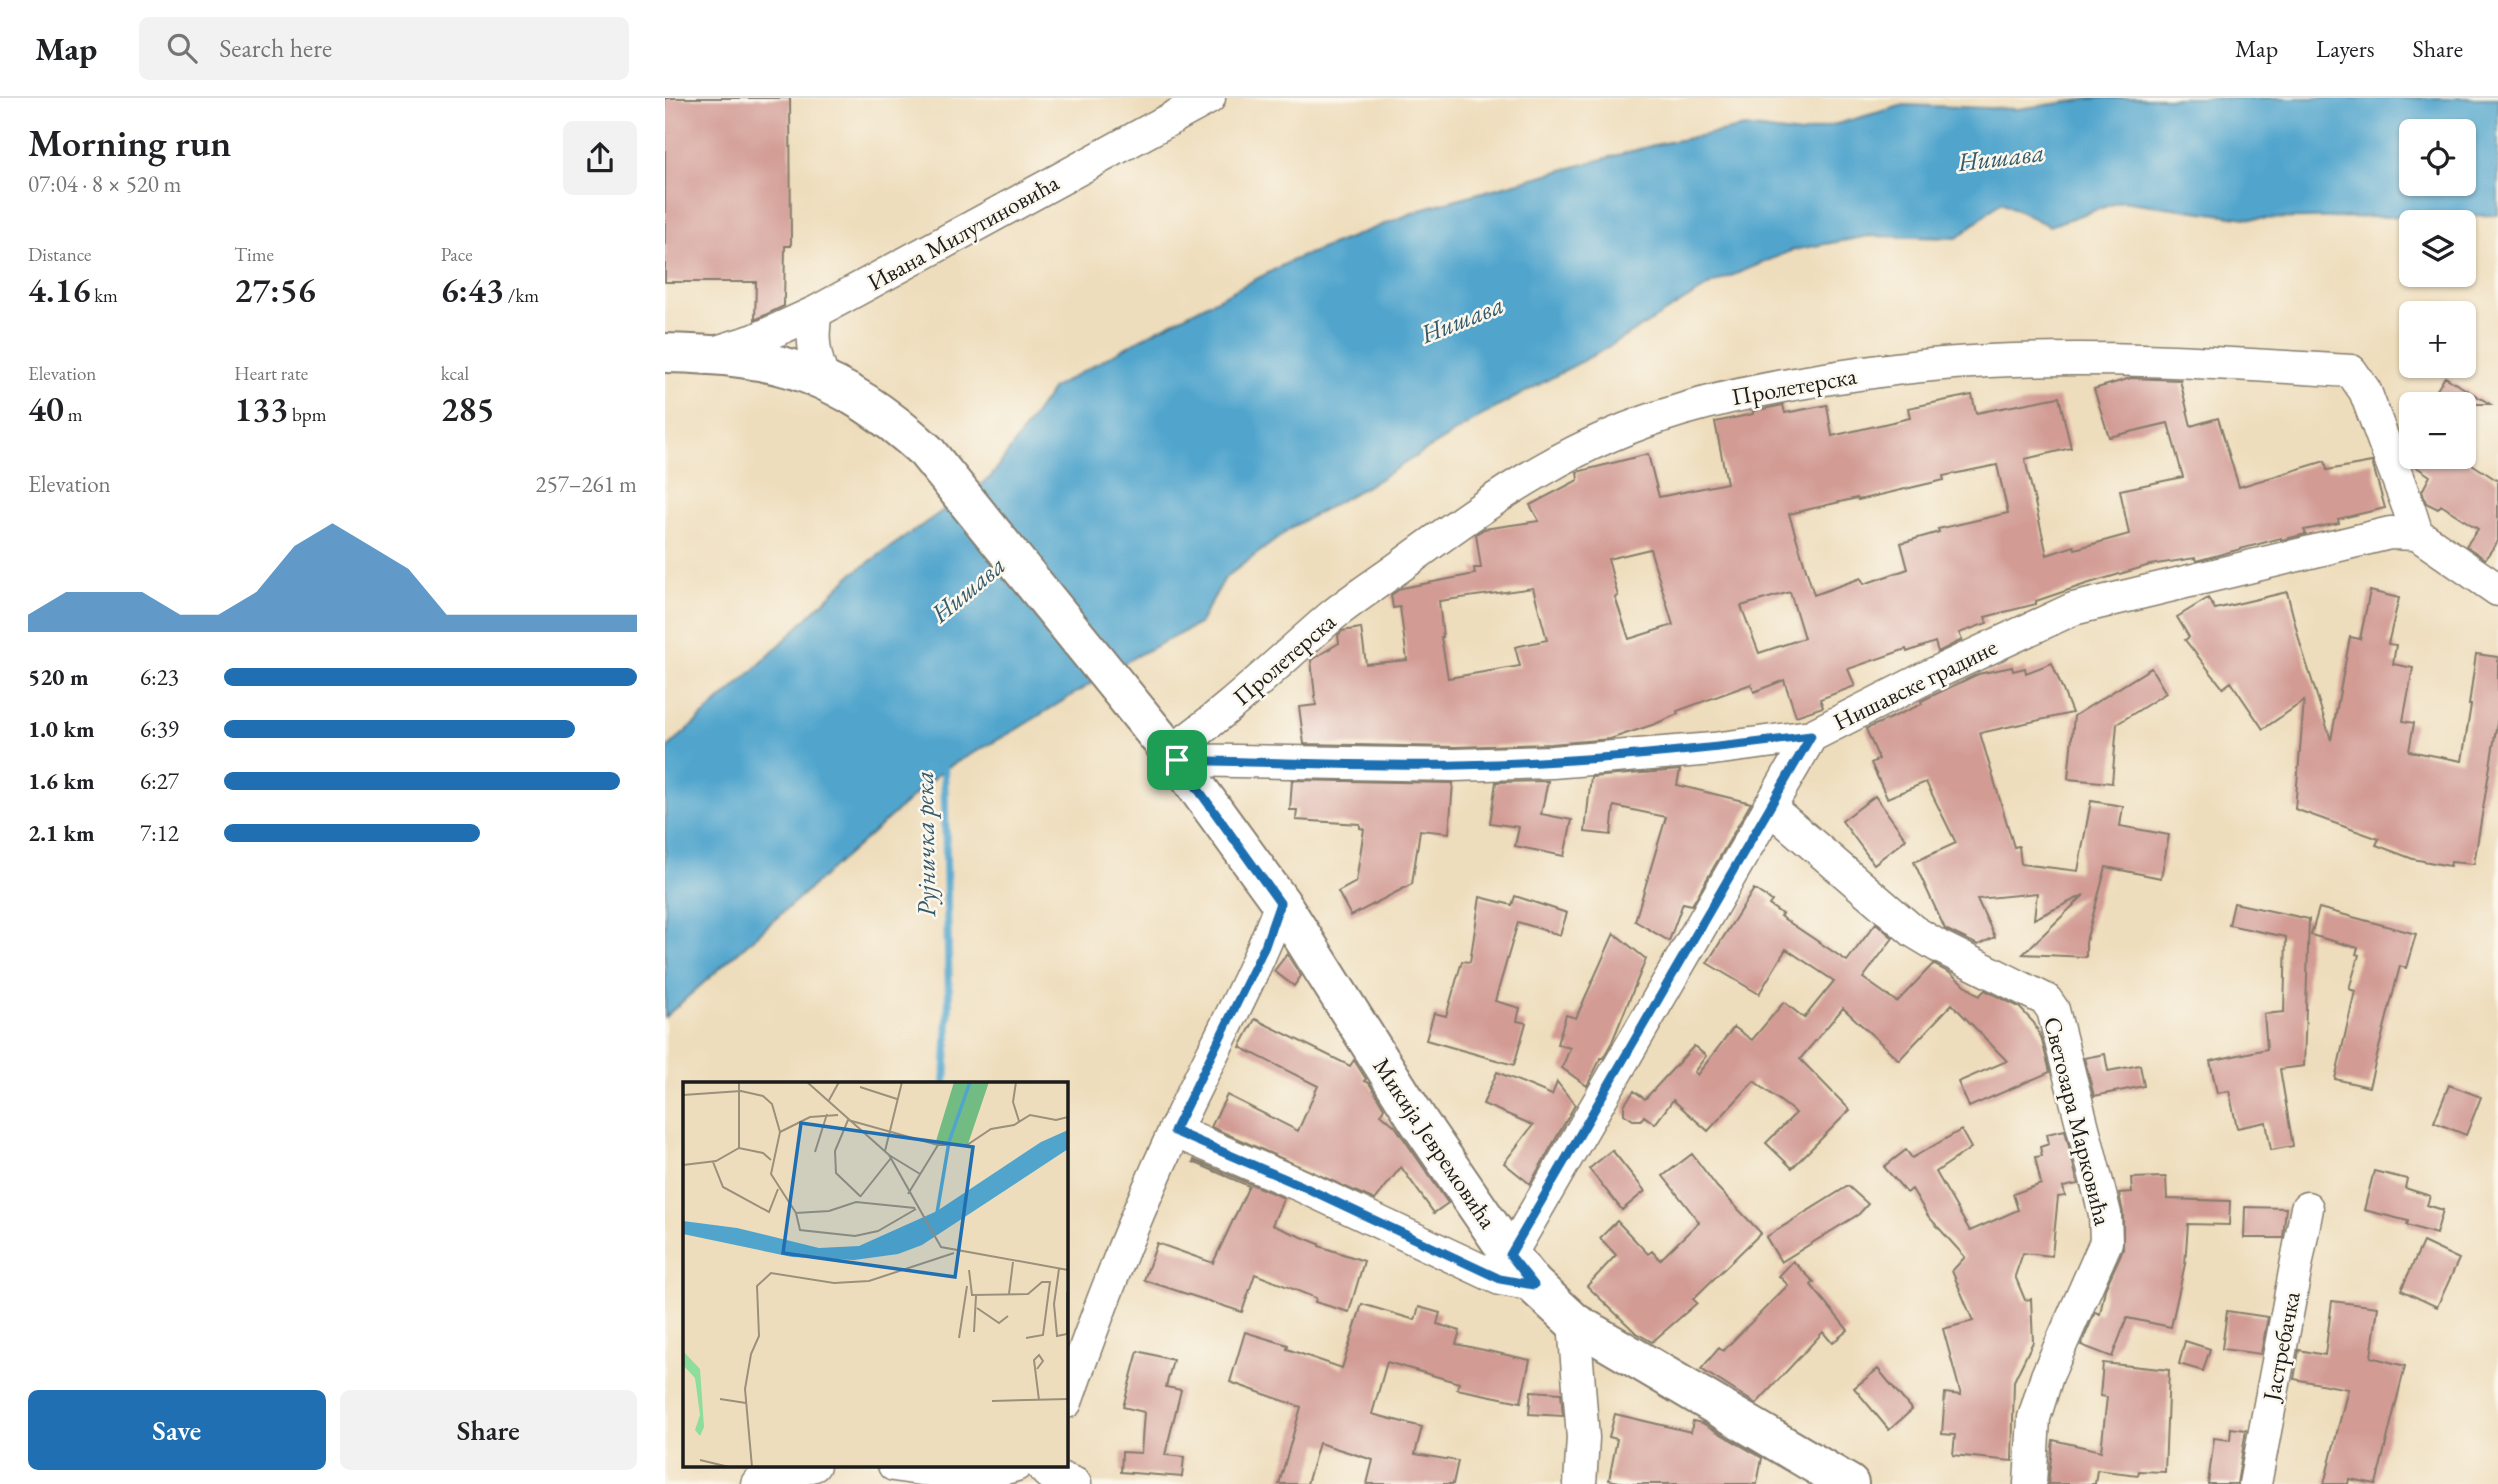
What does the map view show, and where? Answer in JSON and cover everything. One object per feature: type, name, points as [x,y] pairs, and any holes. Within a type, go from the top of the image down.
[{"type":"street","name":"Ивана Милутиновића","points":[[710,354],[755,340],[816,312],[1209,98]]},
{"type":"street","points":[[816,312],[812,332],[814,355],[823,379]]},
{"type":"street","name":"Ивана Милутиновића","points":[[665,353],[747,358],[823,379],[884,415],[926,451],[1123,694]]},
{"type":"street","name":"Пролетерска","points":[[1173,757],[1335,614],[1434,542],[1539,472],[1597,440],[1669,412],[1770,387],[1856,374],[1985,361],[2141,360],[2351,371],[2365,391],[2417,534]]},
{"type":"street","name":"Нишавске градине","points":[[1173,757],[1455,765],[1552,762],[1713,749],[1811,736],[1931,675],[2073,609],[2373,536],[2389,533],[2417,534]]},
{"type":"street","points":[[2417,534],[2498,590]]},
{"type":"street","name":"Микија Јевремовића","points":[[1123,694],[1173,757],[1280,903],[1419,1122],[1510,1255],[1534,1285],[1574,1322],[1849,1484]]},
{"type":"street","points":[[1510,1255],[1811,736]]},
{"type":"street","name":"Светозара Марковића","points":[[1769,807],[1913,931],[2046,1000],[2053,1010],[2105,1214],[2106,1242],[2046,1376],[2039,1398],[2034,1418],[2030,1484]]},
{"type":"street","points":[[1067,1399],[1100,1304],[1174,1131],[1265,946],[1280,903]]},
{"type":"street","points":[[1174,1131],[1302,1186],[1500,1279],[1534,1285]]},
{"type":"street","name":"Јастребачка","points":[[2255,1484],[2307,1208]]},
{"type":"street","points":[[1574,1322],[1583,1438],[1580,1484]]},
{"type":"street","points":[[757,1484],[811,1466]]},
{"type":"street","points":[[901,1466],[992,1470],[1011,1466]]},
{"type":"street","points":[[1042,1466],[1048,1472],[1075,1484]]},
{"type":"water","name":"Нишава","points":[[2098,98],[2498,98],[2498,215],[2476,215],[2476,210],[2399,210],[2399,217],[2253,219],[2122,201],[2049,226],[2001,202],[1957,238],[1869,236],[1793,250],[1712,284],[1605,349],[1483,415],[1376,481],[1294,526],[1225,578],[1199,624],[1136,656],[1014,731],[944,769],[665,1017],[665,750],[755,669],[852,574],[991,477],[1053,388],[1159,329],[1293,260],[1428,207],[1654,145],[1745,127],[1801,134],[1904,105],[2017,109]]},
{"type":"building","points":[[665,98],[790,98],[791,246],[785,246],[784,306],[755,320],[756,282],[665,282]]},
{"type":"building","points":[[2131,378],[2180,380],[2191,426],[2218,418],[2239,487],[2325,461],[2327,470],[2372,462],[2385,508],[2338,519],[2339,523],[2304,530],[2306,534],[2196,561],[2195,558],[2150,565],[2036,601],[2036,604],[1985,617],[1987,623],[1959,633],[1962,640],[1938,652],[1935,642],[1848,669],[1855,686],[1820,699],[1823,707],[1796,716],[1784,680],[1754,692],[1751,684],[1677,711],[1678,714],[1655,724],[1610,739],[1455,747],[1304,744],[1299,707],[1316,705],[1311,660],[1339,643],[1338,635],[1342,631],[1361,628],[1366,664],[1407,660],[1400,607],[1393,608],[1391,595],[1402,588],[1475,574],[1474,568],[1481,568],[1476,534],[1484,529],[1539,521],[1530,505],[1578,480],[1577,472],[1648,454],[1659,497],[1727,483],[1715,422],[1753,414],[1753,411],[1783,405],[1785,413],[1827,405],[1832,436],[1910,418],[1908,408],[1972,395],[1976,413],[2059,397],[2071,448],[2025,459],[2047,555],[2129,534],[2120,490],[2183,477],[2168,423],[2109,437],[2094,389]],"holes":[[[1997,465],[2008,513],[1938,529],[1939,532],[1901,543],[1908,569],[1864,584],[1861,578],[1814,595],[1789,514],[1944,480],[1943,476]],[[1650,549],[1673,625],[1629,639],[1615,597],[1618,596],[1608,559]],[[1533,588],[1547,640],[1515,647],[1520,666],[1448,678],[1441,637],[1439,601]],[[1790,592],[1804,638],[1759,653],[1741,606]]]},
{"type":"building","points":[[2447,378],[2470,392],[2436,392]]},
{"type":"building","points":[[2476,396],[2490,404],[2476,404]]},
{"type":"building","points":[[2476,467],[2498,481],[2498,541],[2485,559],[2466,546],[2478,529],[2441,505],[2438,509],[2426,503],[2422,491],[2430,476],[2420,469],[2476,469]]},
{"type":"building","points":[[2370,591],[2399,598],[2388,644],[2396,645],[2393,664],[2413,668],[2403,721],[2414,723],[2409,751],[2462,761],[2476,654],[2498,657],[2498,717],[2474,864],[2451,862],[2450,866],[2413,859],[2376,845],[2379,839],[2295,809],[2304,701],[2263,729],[2231,682],[2223,688],[2185,640],[2189,637],[2177,617],[2208,598],[2215,609],[2287,592],[2331,740],[2350,637],[2360,639]]},
{"type":"building","points":[[2052,663],[2072,713],[1980,733],[2014,847],[2019,846],[2021,864],[2078,871],[2091,801],[2123,806],[2120,826],[2169,835],[2161,878],[2106,867],[2086,941],[2086,957],[2023,954],[2084,895],[2034,919],[2037,893],[1977,899],[1995,937],[1978,945],[1945,929],[1914,862],[1956,843],[1926,782],[1887,798],[1871,763],[1879,759],[1866,729],[1922,704],[1921,701],[1978,674],[2012,667],[2013,671],[2025,668],[2026,673]]},
{"type":"building","points":[[2151,668],[2166,693],[2117,724],[2112,783],[2068,779],[2074,716]]},
{"type":"building","points":[[1680,770],[1677,785],[1751,803],[1692,905],[1683,903],[1669,941],[1635,921],[1666,817],[1614,806],[1611,835],[1585,832],[1591,777]]},
{"type":"building","points":[[1292,780],[1453,783],[1449,833],[1420,830],[1412,884],[1351,916],[1338,892],[1356,882],[1364,829],[1360,828],[1360,824],[1296,820],[1297,810],[1290,810]]},
{"type":"building","points":[[1548,781],[1541,814],[1572,820],[1564,856],[1515,846],[1519,827],[1490,823],[1496,782]]},
{"type":"building","points":[[1875,796],[1906,839],[1874,864],[1842,821]]},
{"type":"building","points":[[1754,889],[1772,901],[1769,905],[1782,914],[1780,916],[1847,961],[1876,923],[1893,938],[1863,978],[1897,1002],[1933,964],[1950,973],[1979,996],[1985,990],[2019,1007],[2034,1023],[2041,1037],[2050,1072],[1969,1107],[1958,1082],[2007,1061],[1952,1004],[1899,1060],[1843,1008],[1800,1059],[1850,1110],[1792,1168],[1766,1143],[1796,1113],[1754,1081],[1708,1131],[1673,1100],[1655,1124],[1644,1116],[1641,1120],[1633,1120],[1624,1114],[1624,1105],[1634,1091],[1645,1099],[1694,1046],[1706,1056],[1694,1072],[1697,1075],[1734,1027],[1752,1040],[1784,1002],[1804,1018],[1834,981],[1786,949],[1759,994],[1707,963]]},
{"type":"building","points":[[1515,896],[1567,913],[1560,935],[1518,922],[1495,1001],[1520,1008],[1517,1021],[1526,1023],[1514,1065],[1426,1040],[1434,1013],[1446,1016],[1462,961],[1470,962],[1480,897],[1512,905]]},
{"type":"building","points":[[2234,903],[2309,919],[2304,1066],[2280,1069],[2293,1146],[2271,1150],[2266,1122],[2237,1128],[2229,1091],[2217,1093],[2210,1061],[2267,1049],[2264,1014],[2284,1012],[2286,937],[2229,925]]},
{"type":"building","points":[[2319,908],[2416,934],[2406,968],[2400,966],[2369,1087],[2335,1079],[2355,991],[2349,989],[2359,955],[2356,954],[2358,948],[2311,935]]},
{"type":"building","points":[[1614,933],[1646,959],[1612,1042],[1587,1086],[1562,1068],[1570,1048],[1557,1044],[1566,1015],[1576,1018]]},
{"type":"building","points":[[1287,954],[1301,976],[1294,986],[1274,971]]},
{"type":"building","points":[[1255,1019],[1350,1066],[1354,1060],[1366,1079],[1364,1081],[1369,1083],[1384,1108],[1381,1114],[1395,1126],[1448,1203],[1434,1213],[1401,1167],[1375,1200],[1211,1127],[1227,1095],[1298,1131],[1318,1086],[1240,1047]]},
{"type":"building","points":[[2105,1054],[2108,1071],[2140,1065],[2144,1086],[2094,1096],[2084,1058]]},
{"type":"building","points":[[1497,1072],[1552,1095],[1557,1082],[1575,1105],[1530,1184],[1504,1163],[1533,1125],[1483,1104]]},
{"type":"building","points":[[2449,1085],[2481,1097],[2466,1135],[2434,1122]]},
{"type":"building","points":[[1961,1130],[1971,1148],[1936,1172],[1970,1231],[2018,1210],[2013,1194],[2041,1184],[2035,1157],[2042,1156],[2040,1147],[2049,1144],[2047,1134],[2065,1130],[2078,1184],[2063,1187],[2065,1196],[2058,1197],[2052,1256],[2023,1253],[2015,1276],[2025,1300],[2031,1299],[2033,1342],[2014,1381],[2012,1461],[1953,1455],[1955,1435],[1942,1434],[1945,1393],[1961,1395],[1943,1329],[1973,1321],[1952,1271],[1965,1257],[1928,1216],[1912,1189],[1907,1193],[1884,1167],[1906,1150],[1912,1158]]},
{"type":"building","points":[[1612,1150],[1645,1191],[1622,1210],[1589,1169]]},
{"type":"building","points":[[1692,1154],[1717,1187],[1761,1233],[1693,1299],[1697,1303],[1652,1342],[1635,1332],[1587,1286],[1616,1255],[1600,1238],[1617,1221],[1648,1254],[1652,1251],[1660,1260],[1699,1222],[1663,1176]]},
{"type":"building","points":[[1194,1160],[1284,1198],[1272,1225],[1319,1246],[1364,1261],[1349,1312],[1315,1302],[1316,1298],[1255,1274],[1242,1312],[1144,1280],[1157,1243],[1213,1263],[1249,1186],[1193,1162]]},
{"type":"building","points":[[2374,1171],[2407,1179],[2405,1188],[2430,1196],[2427,1205],[2443,1210],[2436,1234],[2407,1225],[2408,1221],[2364,1210]]},
{"type":"building","points":[[2166,1177],[2167,1199],[2230,1201],[2229,1225],[2188,1224],[2185,1264],[2171,1327],[2127,1318],[2112,1357],[2081,1345],[2095,1312],[2100,1314],[2105,1289],[2123,1249],[2123,1213],[2119,1193],[2132,1192],[2131,1178]]},
{"type":"building","points":[[1848,1186],[1868,1204],[1859,1214],[1781,1262],[1766,1237]]},
{"type":"building","points":[[2245,1207],[2286,1208],[2283,1238],[2244,1238]]},
{"type":"building","points":[[2423,1242],[2459,1259],[2437,1307],[2401,1290]]},
{"type":"building","points":[[1793,1261],[1814,1282],[1811,1285],[1848,1330],[1832,1343],[1823,1332],[1756,1404],[1701,1369],[1719,1348],[1723,1351],[1788,1285],[1779,1276]]},
{"type":"building","points":[[2332,1301],[2378,1307],[2371,1357],[2405,1366],[2376,1484],[2349,1479],[2348,1484],[2324,1484],[2348,1389],[2294,1379],[2299,1350],[2325,1355]]},
{"type":"building","points":[[1362,1304],[1415,1320],[1419,1307],[1440,1313],[1437,1324],[1460,1331],[1456,1344],[1530,1360],[1521,1402],[1457,1389],[1459,1383],[1387,1362],[1372,1414],[1422,1427],[1415,1454],[1458,1461],[1453,1484],[1367,1484],[1373,1460],[1319,1443],[1307,1484],[1279,1484],[1301,1407],[1230,1382],[1245,1332],[1288,1345],[1287,1349],[1342,1368]]},
{"type":"building","points":[[2227,1311],[2268,1317],[2261,1354],[2222,1349]]},
{"type":"building","points":[[2185,1341],[2210,1349],[2203,1371],[2179,1364]]},
{"type":"building","points":[[1138,1351],[1173,1360],[1166,1387],[1181,1390],[1165,1455],[1184,1457],[1182,1477],[1121,1472],[1122,1452],[1141,1453],[1144,1412],[1123,1407]]},
{"type":"building","points":[[2103,1363],[2169,1370],[2165,1472],[2139,1471],[2138,1475],[2097,1470],[2095,1484],[2048,1484],[2053,1440],[2101,1451],[2107,1397],[2100,1396]]},
{"type":"building","points":[[1878,1369],[1912,1410],[1889,1430],[1854,1388]]},
{"type":"building","points":[[1531,1391],[1561,1393],[1563,1416],[1529,1414]]},
{"type":"building","points":[[1615,1414],[1691,1432],[1693,1421],[1702,1423],[1762,1458],[1757,1484],[1630,1484],[1609,1480],[1617,1439],[1609,1437]]},
{"type":"building","points":[[2231,1428],[2246,1430],[2237,1484],[2208,1484],[2214,1438],[2230,1440]]},
{"type":"waterway","name":"Рујничка река","points":[[944,761],[949,1000],[945,1082]]},
{"type":"route","points":[[1811,736],[1510,1255],[1534,1285],[1500,1279],[1302,1186],[1174,1131],[1265,946],[1280,903],[1177,760],[1455,765],[1552,762],[1713,749],[1811,736]]}]
